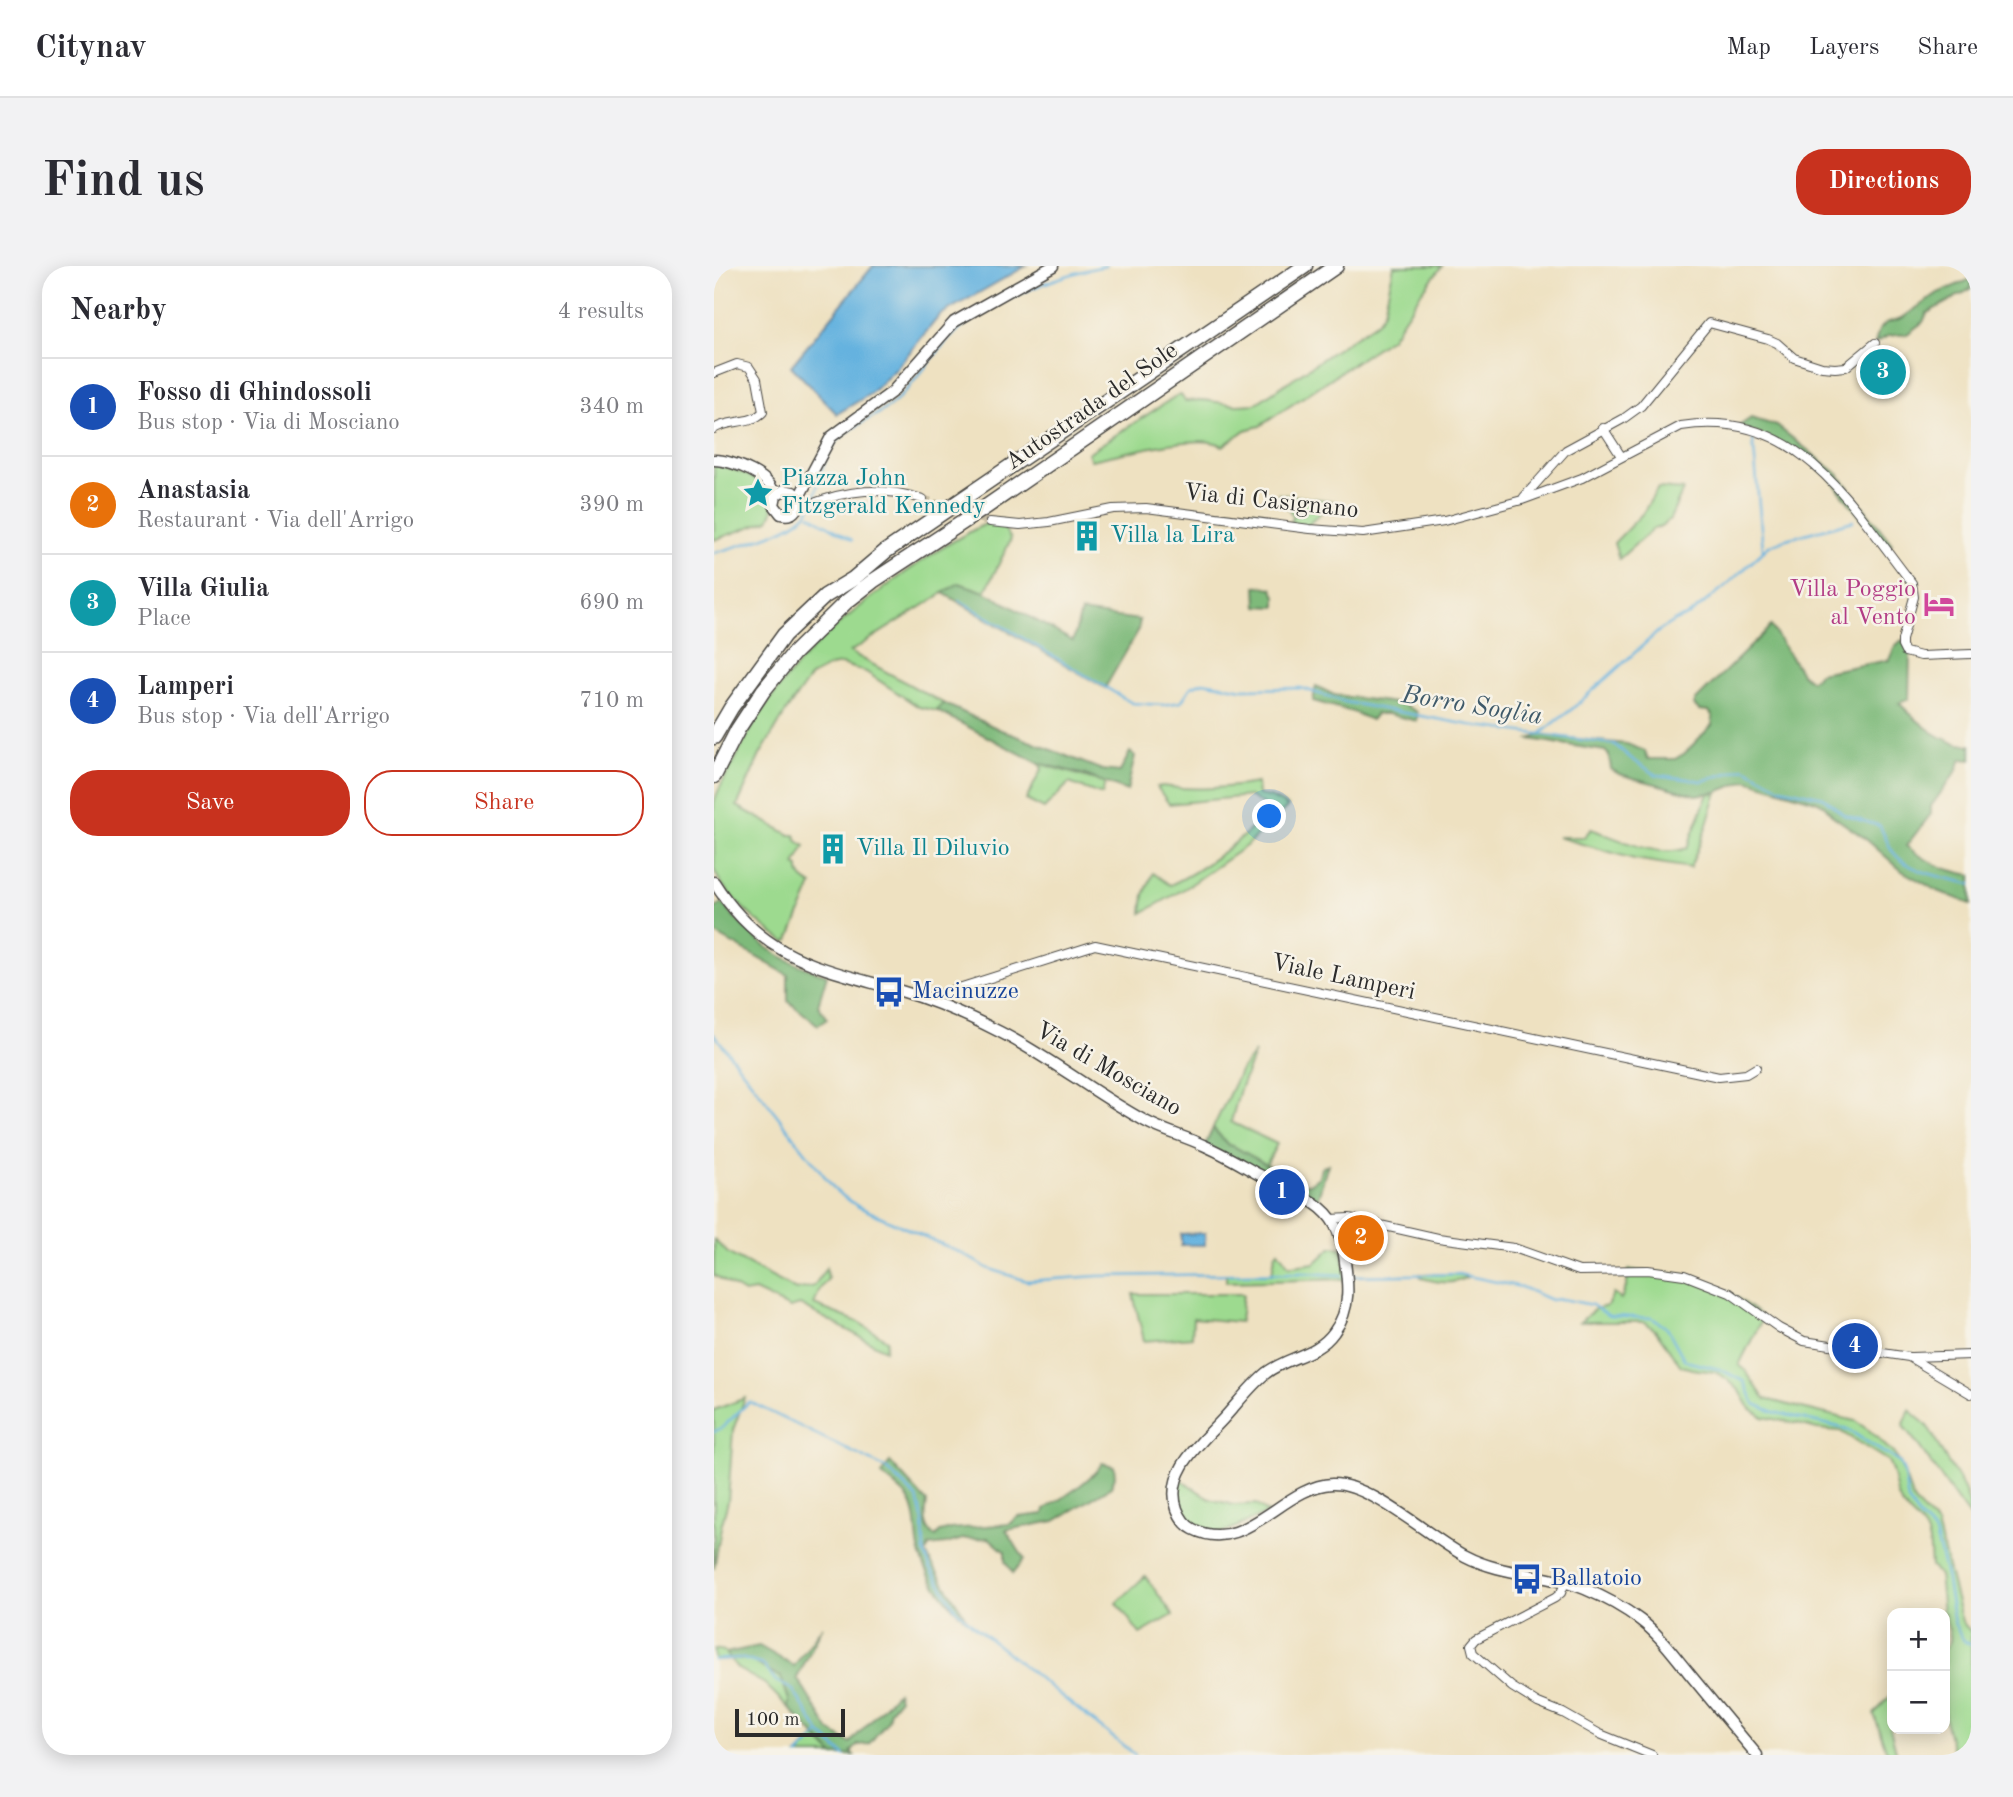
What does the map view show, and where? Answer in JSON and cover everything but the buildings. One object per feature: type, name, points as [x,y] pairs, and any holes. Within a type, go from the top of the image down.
[{"type":"highway","name":"Autostrada del Sole","points":[[714,737],[731,708],[785,635],[825,596],[853,579],[886,551],[1305,266]]},
{"type":"highway","name":"Autostrada del Sole","points":[[714,776],[738,729],[763,691],[793,654],[846,602],[1336,266]]},
{"type":"main road","points":[[765,480],[774,491],[775,508],[788,515],[831,437],[892,392],[954,322],[1052,266]]},
{"type":"main road","points":[[714,460],[728,460],[796,500]]},
{"type":"main road","points":[[774,500],[778,493],[796,500]]},
{"type":"main road","name":"Via di Mosciano","points":[[714,881],[731,906],[752,928],[785,953],[828,971],[924,999],[1003,1033],[1148,1123],[1205,1145],[1310,1201],[1332,1219]]},
{"type":"main road","points":[[1332,1219],[1341,1240],[1347,1274],[1348,1294],[1343,1318],[1330,1338],[1311,1353],[1270,1370],[1188,1457],[1176,1480],[1174,1493],[1175,1503],[1184,1522],[1194,1530],[1205,1533],[1234,1533],[1247,1528],[1309,1489],[1334,1484],[1363,1491],[1444,1543],[1481,1563],[1500,1570],[1565,1582],[1602,1597],[1640,1620],[1660,1639],[1757,1755]]},
{"type":"street","points":[[1522,499],[1566,450],[1641,407],[1709,323],[1768,339],[1794,358],[1822,367],[1846,367],[1875,343]]},
{"type":"street","points":[[714,373],[737,363],[749,367],[757,379],[763,412],[756,418],[720,425],[714,429]]},
{"type":"street","name":"Via di Casignano","points":[[990,522],[1020,525],[1113,509],[1146,508],[1363,533],[1444,521],[1522,499],[1582,478],[1681,426],[1739,426],[1757,430],[1794,448],[1829,477],[1912,583],[1914,597],[1902,640],[1905,652],[1921,656],[1971,654]]},
{"type":"street","points":[[1604,428],[1621,456]]},
{"type":"street","points":[[796,500],[818,501],[856,491],[880,490],[923,499]]},
{"type":"street","name":"Viale Lamperi","points":[[924,999],[1095,945],[1719,1077],[1746,1074],[1756,1068]]},
{"type":"street","points":[[1332,1219],[1349,1218],[1438,1238],[1514,1248],[1579,1270],[1648,1270],[1684,1275],[1730,1293],[1779,1328],[1804,1341],[1909,1357],[1971,1355]]},
{"type":"street","points":[[1909,1357],[1971,1394]]},
{"type":"street","points":[[1565,1582],[1561,1593],[1555,1598],[1476,1639],[1471,1645],[1473,1653],[1513,1687],[1538,1703],[1563,1713],[1600,1734],[1652,1755]]},
{"type":"green space","points":[[1394,266],[1442,266],[1391,338],[1260,426],[1245,430],[1223,446],[1197,441],[1140,449],[1091,460],[1088,453],[1176,396],[1181,395],[1185,401],[1255,404],[1377,322],[1384,311]]},
{"type":"green space","points":[[1971,279],[1971,289],[1927,313],[1923,322],[1907,334],[1888,336],[1875,343],[1879,330],[1886,323],[1902,318],[1938,293]]},
{"type":"green space","points":[[1751,418],[1777,426],[1838,474],[1892,544],[1885,549],[1829,477],[1794,448],[1739,426]]},
{"type":"green space","points":[[714,465],[744,474],[771,491],[773,511],[769,520],[714,540]]},
{"type":"green space","points":[[1658,488],[1683,490],[1670,519],[1661,527],[1653,529],[1619,559],[1614,543],[1643,513]]},
{"type":"green space","points":[[1279,494],[1333,501],[1305,528],[1290,526],[1293,516]]},
{"type":"green space","points":[[990,522],[1002,525],[1011,539],[985,592],[959,583],[850,652],[943,703],[937,711],[919,707],[866,672],[842,664],[830,666],[811,676],[760,755],[737,806],[790,835],[795,835],[798,842],[805,846],[795,865],[799,867],[802,878],[812,885],[789,940],[785,942],[737,902],[715,872],[714,803],[720,787],[766,705],[823,638],[869,599],[918,564],[953,541]]},
{"type":"green space","points":[[959,583],[985,592],[1073,641],[1081,612],[1140,620],[1138,631],[1105,688],[943,593]]},
{"type":"green space","points":[[1256,586],[1272,588],[1276,596],[1276,607],[1257,606]]},
{"type":"green space","points":[[1771,626],[1801,673],[1811,681],[1819,673],[1889,660],[1895,646],[1902,640],[1910,654],[1909,699],[1899,703],[1941,737],[1951,742],[1971,745],[1971,760],[1961,759],[1956,772],[1931,806],[1931,814],[1906,846],[1937,865],[1971,875],[1971,904],[1938,891],[1902,871],[1816,801],[1747,780],[1717,792],[1696,795],[1619,774],[1611,769],[1609,755],[1605,751],[1530,739],[1540,735],[1627,744],[1645,751],[1648,759],[1675,759],[1685,753],[1712,725],[1713,717],[1709,711],[1699,710],[1694,705],[1696,700]]},
{"type":"green space","points":[[1316,686],[1334,695],[1403,704],[1417,712],[1417,721],[1388,714],[1376,714],[1371,720],[1313,701]]},
{"type":"green space","points":[[943,703],[1001,730],[1102,770],[1120,772],[1130,752],[1135,756],[1127,791],[1085,775],[1038,763],[937,711]]},
{"type":"green space","points":[[1038,763],[1105,783],[1102,795],[1069,783],[1044,809],[1026,800],[1042,768]]},
{"type":"green space","points":[[1257,783],[1258,795],[1270,797],[1288,806],[1246,846],[1186,888],[1142,913],[1144,895],[1153,873],[1170,885],[1183,879],[1223,852],[1271,811],[1250,796],[1169,804],[1157,787],[1210,788]]},
{"type":"green space","points":[[1717,792],[1690,868],[1634,859],[1558,837],[1584,837],[1591,829],[1651,849],[1676,851],[1687,848],[1708,794]]},
{"type":"green space","points":[[722,903],[768,948],[794,963],[827,975],[818,1005],[827,1019],[818,1025],[788,1001],[788,975],[714,933],[714,909]]},
{"type":"green space","points":[[1255,1052],[1240,1089],[1231,1122],[1277,1144],[1266,1165],[1228,1145],[1213,1128],[1240,1071]]},
{"type":"green space","points":[[1213,1128],[1228,1145],[1302,1184],[1309,1184],[1319,1177],[1321,1168],[1328,1164],[1316,1204],[1205,1145]]},
{"type":"green space","points":[[714,1240],[729,1254],[796,1290],[814,1286],[826,1268],[828,1279],[820,1289],[814,1305],[858,1322],[887,1340],[885,1350],[800,1305],[790,1308],[755,1291],[744,1293],[714,1275]]},
{"type":"green space","points":[[1332,1247],[1342,1248],[1347,1279],[1226,1282],[1226,1274],[1272,1274],[1278,1251],[1289,1266],[1292,1266],[1315,1263]]},
{"type":"green space","points":[[1628,1270],[1684,1275],[1730,1293],[1763,1317],[1739,1365],[1765,1399],[1855,1421],[1893,1453],[1900,1463],[1914,1502],[1937,1525],[1962,1622],[1971,1632],[1971,1755],[1954,1755],[1949,1734],[1950,1608],[1942,1608],[1939,1574],[1931,1567],[1928,1537],[1899,1499],[1888,1461],[1840,1431],[1817,1429],[1763,1417],[1750,1408],[1740,1391],[1727,1379],[1715,1372],[1681,1366],[1655,1330],[1645,1322],[1580,1322],[1595,1309],[1607,1306],[1613,1294],[1621,1299],[1627,1285]]},
{"type":"green space","points":[[1420,1274],[1458,1274],[1467,1277],[1455,1282],[1444,1282],[1421,1278]]},
{"type":"green space","points":[[1133,1294],[1243,1294],[1240,1322],[1193,1318],[1192,1337],[1144,1341]]},
{"type":"green space","points":[[745,1398],[733,1430],[728,1501],[714,1569],[714,1410]]},
{"type":"green space","points":[[1910,1410],[1930,1430],[1960,1482],[1968,1500],[1971,1519],[1903,1426]]},
{"type":"green space","points":[[890,1462],[927,1502],[927,1526],[936,1537],[940,1532],[951,1529],[1010,1524],[1018,1517],[1044,1514],[1045,1509],[1085,1482],[1102,1463],[1114,1466],[1115,1476],[1111,1487],[1055,1521],[1006,1530],[1024,1559],[1013,1573],[1005,1562],[1005,1552],[989,1538],[963,1539],[929,1546],[926,1554],[968,1621],[944,1597],[930,1577],[918,1544],[913,1507],[907,1497],[882,1475]]},
{"type":"green space","points":[[1177,1477],[1210,1499],[1234,1505],[1255,1504],[1268,1513],[1220,1534],[1184,1522],[1174,1493]]},
{"type":"green space","points":[[1145,1576],[1173,1615],[1140,1634],[1117,1603]]},
{"type":"green space","points":[[823,1626],[797,1678],[830,1731],[850,1743],[897,1692],[899,1699],[890,1710],[888,1720],[869,1744],[858,1745],[851,1752],[854,1755],[833,1755],[789,1708],[781,1677],[752,1661],[730,1659],[726,1653],[759,1646],[794,1666]]},
{"type":"green space","points":[[714,1649],[724,1651],[730,1659],[714,1660]]},
{"type":"green space","points":[[730,1659],[752,1661],[781,1677],[789,1708],[765,1684],[738,1669]]},
{"type":"green space","points":[[1887,1700],[1887,1734],[1892,1734],[1897,1755],[1888,1755],[1874,1714]]},
{"type":"green space","points":[[815,1737],[833,1755],[798,1755]]},
{"type":"water","points":[[873,266],[1026,266],[940,315],[895,370],[870,394],[837,414],[791,366]]},
{"type":"water","points":[[1205,1233],[1205,1245],[1181,1245],[1181,1234]]},
{"type":"waterway","points":[[814,500],[823,466],[835,443],[847,432],[895,402],[955,333],[986,311],[1026,291],[1069,275],[1106,266]]},
{"type":"waterway","points":[[1753,438],[1763,550]]},
{"type":"waterway","points":[[714,553],[783,530],[805,515],[811,506]]},
{"type":"waterway","name":"Borro Soglia","points":[[810,515],[852,540]]},
{"type":"waterway","points":[[1540,734],[1660,630],[1689,615],[1769,546],[1853,521]]},
{"type":"waterway","name":"Borro Soglia","points":[[959,600],[1132,703],[1163,705],[1181,702],[1191,687],[1203,682],[1243,689],[1301,688],[1345,702],[1470,725],[1614,744],[1657,775],[1702,781],[1745,768],[1781,788],[1823,797],[1844,815],[1880,826],[1893,852],[1918,870],[1971,884]]},
{"type":"waterway","points":[[714,1034],[836,1191],[857,1206],[961,1253],[987,1268],[1027,1281],[1098,1276],[1303,1273],[1342,1275]]},
{"type":"waterway","points":[[1349,1276],[1458,1274],[1521,1287],[1551,1300],[1562,1299],[1592,1305],[1609,1316],[1652,1318],[1667,1328],[1684,1359],[1719,1369],[1744,1381],[1755,1404],[1774,1412],[1847,1429],[1900,1463],[1908,1501],[1935,1533],[1954,1623],[1964,1641],[1971,1645]]},
{"type":"waterway","points":[[714,1432],[749,1402],[887,1469],[917,1498],[923,1521],[924,1551],[930,1567],[955,1608],[1135,1755]]},
{"type":"waterway","points":[[714,1660],[740,1658],[763,1665],[776,1681],[793,1690],[820,1733],[844,1755]]},
{"type":"waterway","points":[[798,1755],[820,1733]]},
{"type":"tunnel","points":[[923,499],[990,522]]},
{"type":"place","name":"Villa Giulia","points":[[1883,372]]},
{"type":"place","name":"Piazza John Fitzgerald Kennedy","points":[[758,493]]},
{"type":"place","name":"Villa la Lira","points":[[1087,536]]},
{"type":"place","name":"Villa Poggio al Vento","points":[[1939,604]]},
{"type":"place","name":"Villa Il Diluvio","points":[[833,849]]},
{"type":"place","name":"Macinuzze","points":[[889,992]]},
{"type":"place","name":"Fosso di Ghindossoli","points":[[1282,1192]]},
{"type":"place","name":"Anastasia","points":[[1361,1238]]},
{"type":"place","name":"Lamperi","points":[[1855,1346]]},
{"type":"place","name":"Ballatoio","points":[[1527,1579]]}]
